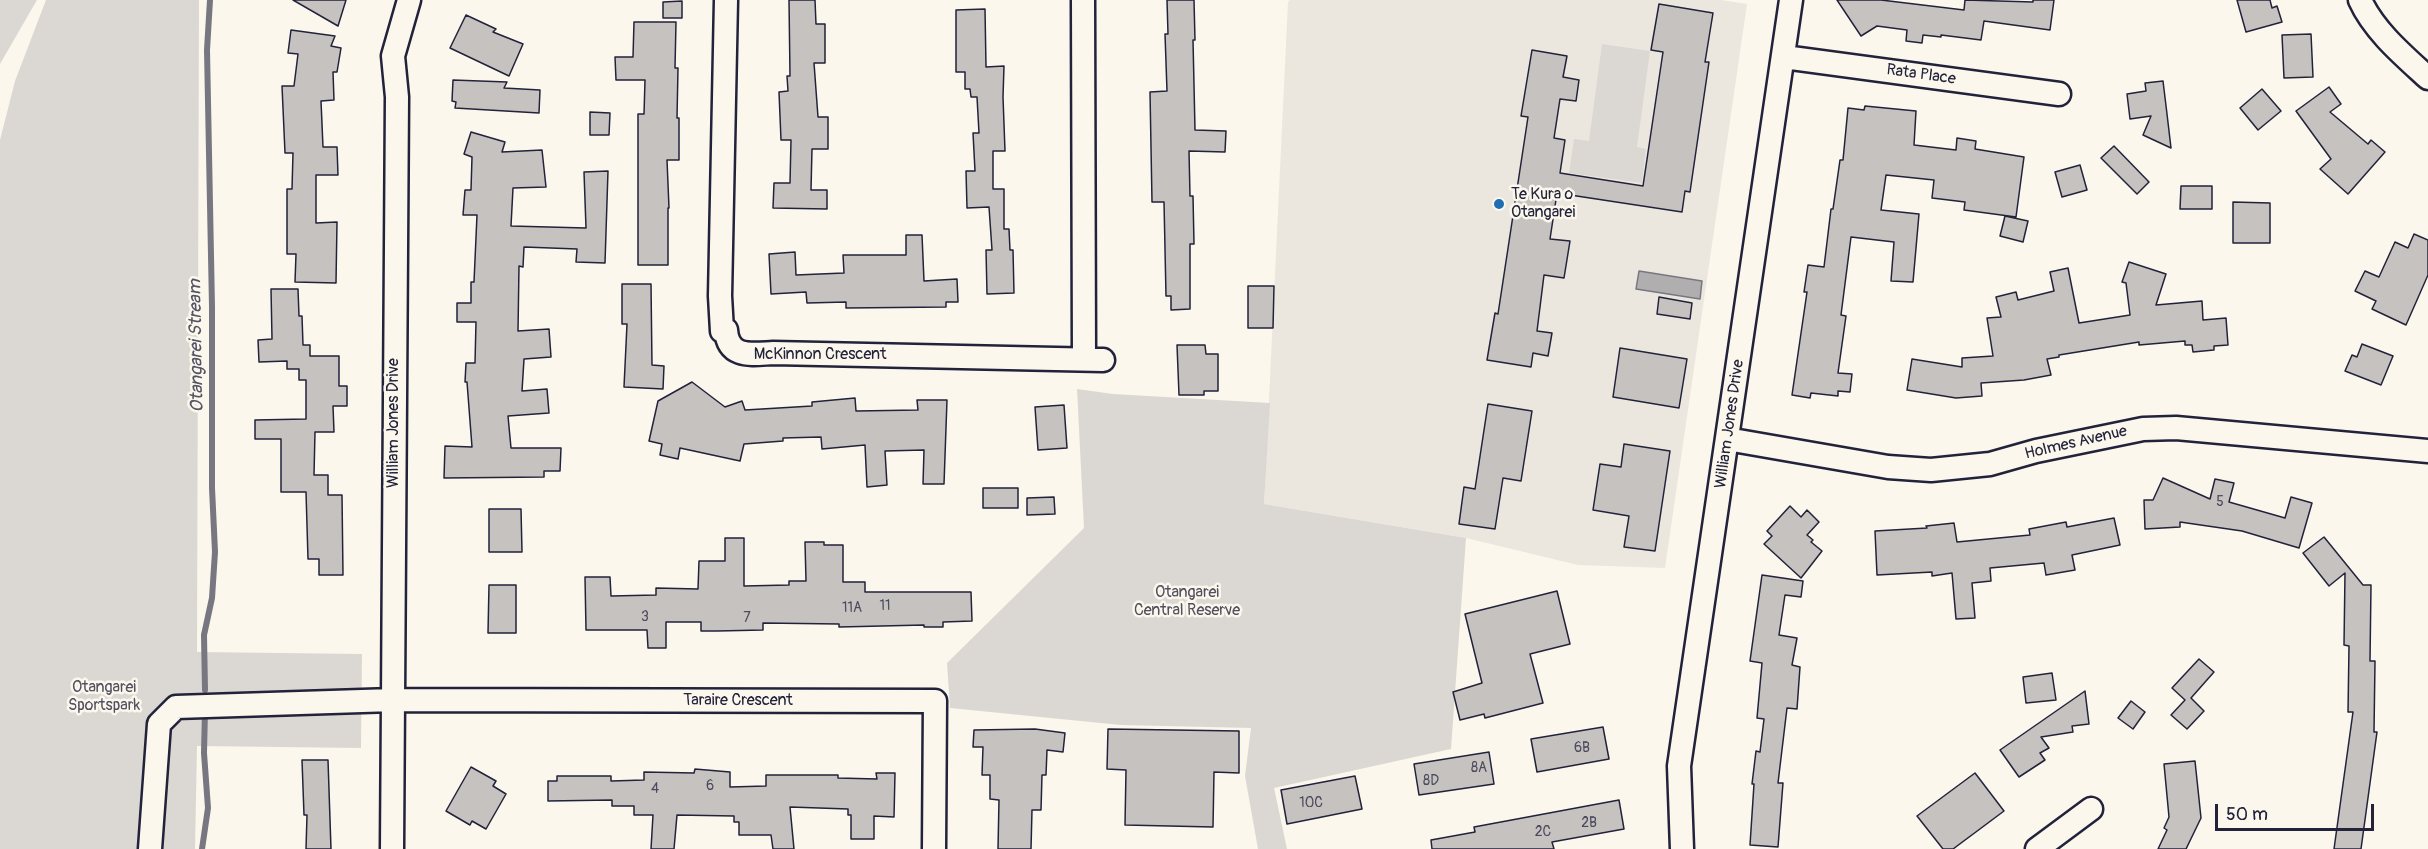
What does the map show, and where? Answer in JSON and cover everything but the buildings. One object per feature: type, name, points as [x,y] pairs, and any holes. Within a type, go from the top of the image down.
[{"type":"street","name":"William Jones Drive","points":[[393,849],[397,109],[393,56],[409,0]]},
{"type":"street","name":"McKinnon Crescent","points":[[726,0],[720,296],[722,331],[726,330],[726,339],[738,353],[745,355],[773,353],[1093,360],[1083,0]]},
{"type":"street","name":"William Jones Drive","points":[[1682,849],[1679,766],[1791,0]]},
{"type":"street","points":[[2360,0],[2377,26],[2428,78]]},
{"type":"street","name":"Rata Place","points":[[1784,57],[2059,94]]},
{"type":"street","name":"Holmes Avenue","points":[[1727,439],[1888,467],[1931,470],[1990,464],[2036,451],[2143,429],[2176,428],[2428,451]]},
{"type":"street","points":[[150,849],[159,724],[176,707],[393,700]]},
{"type":"street","name":"Taraire Crescent","points":[[393,700],[935,701],[934,849]]},
{"type":"street","points":[[2037,849],[2091,809]]},
{"type":"shaded area","name":"Te Kura o Otangarei","points":[[1290,0],[1721,0],[1747,4],[1665,568],[1578,565],[1466,538],[1264,504],[1288,2]]},
{"type":"shaded area","points":[[1639,271],[1702,281],[1700,299],[1636,289]]},
{"type":"green space","points":[[0,0],[37,0],[0,64]]},
{"type":"green space","name":"Otangarei Sportspark","points":[[46,0],[199,0],[197,652],[362,654],[361,748],[197,746],[195,849],[0,849],[0,140],[15,81]]},
{"type":"green space","points":[[1602,44],[1650,51],[1637,147],[1646,149],[1642,183],[1569,173],[1574,139],[1589,141]]},
{"type":"green space","name":"Otangarei Central Reserve","points":[[1077,389],[1113,394],[1270,403],[1264,504],[1466,538],[1451,749],[1274,788],[1287,849],[1258,849],[1245,776],[1251,728],[1121,725],[950,708],[947,663],[1084,528]]},
{"type":"waterway","name":"Otangarei Stream","points":[[205,690],[204,635],[212,598],[215,552],[212,488],[212,307],[207,50],[210,0]]},
{"type":"waterway","name":"Otangarei Stream","points":[[202,849],[208,808],[204,753],[205,710]]},
{"type":"place","name":"Te Kura o Otangarei","points":[[1499,204]]}]
